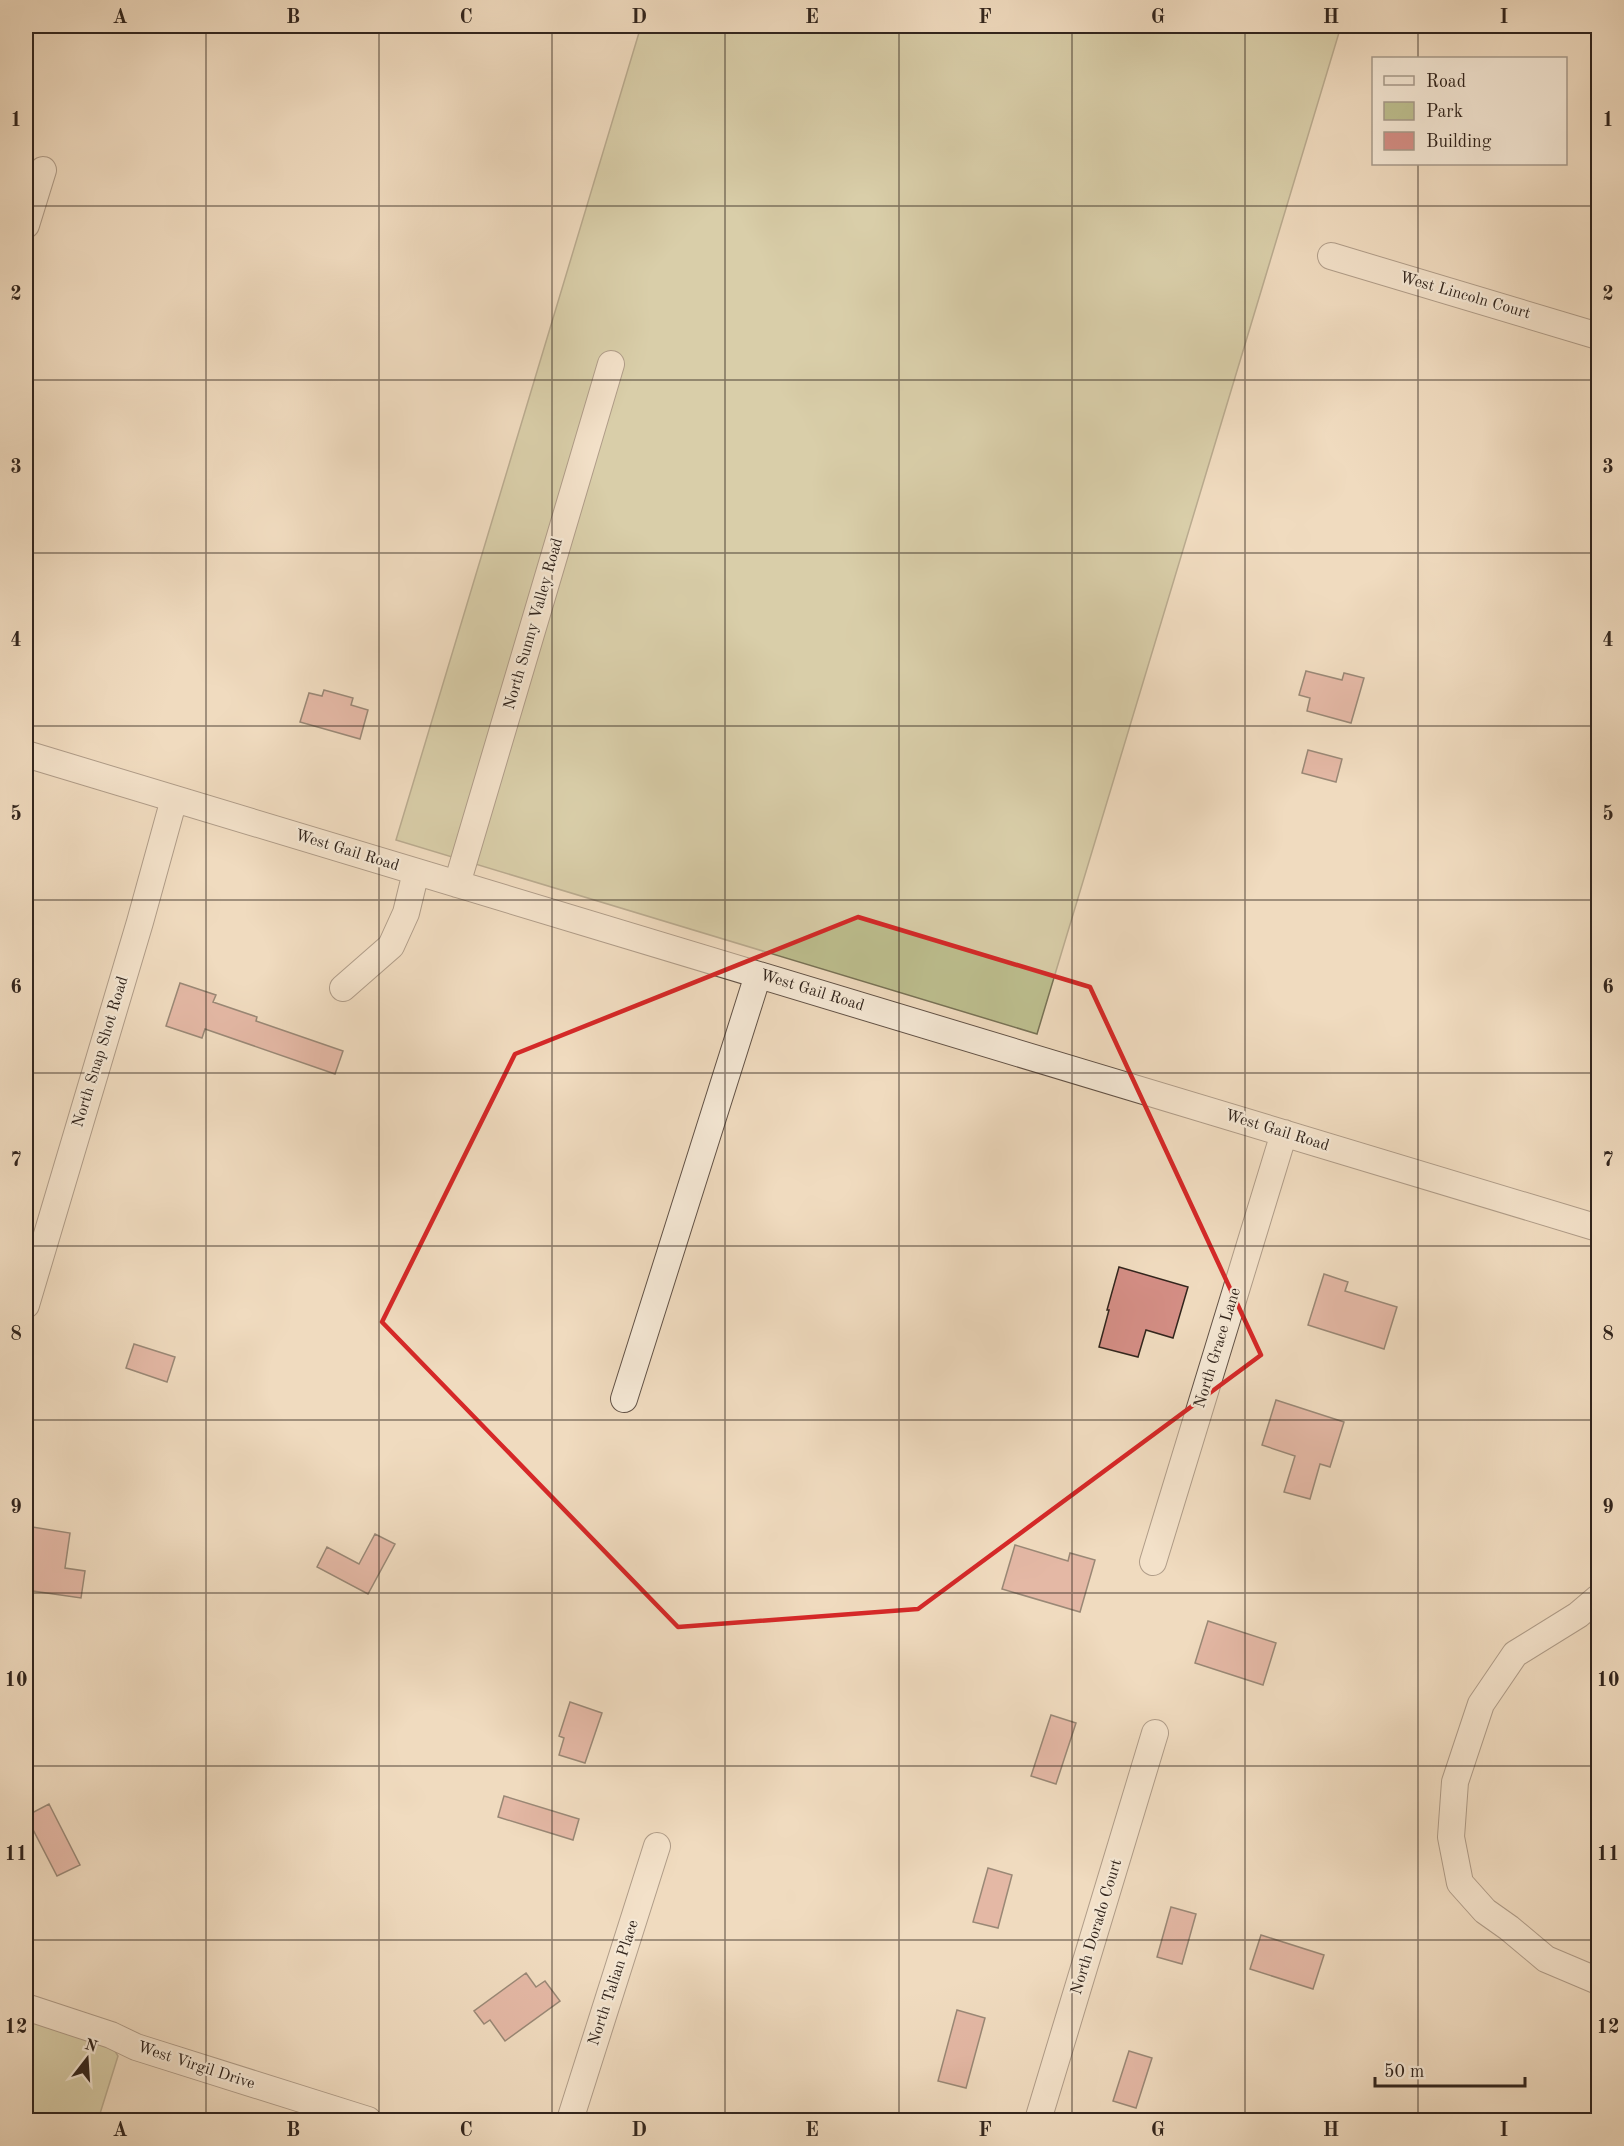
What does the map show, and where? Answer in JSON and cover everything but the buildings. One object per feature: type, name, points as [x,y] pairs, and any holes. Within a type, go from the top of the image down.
[{"type":"street","points":[[26,225],[43,170]]},
{"type":"street","name":"West Lincoln Court","points":[[1331,256],[1599,336]]},
{"type":"street","name":"North Sunny Valley Road","points":[[458,884],[611,364]]},
{"type":"street","name":"West Gail Road","points":[[26,754],[1599,1228]]},
{"type":"street","name":"North Snap Shot Road","points":[[26,1305],[140,922],[174,799]]},
{"type":"street","points":[[343,988],[391,946],[406,913],[416,872]]},
{"type":"street","points":[[624,1399],[758,975]]},
{"type":"street","name":"North Grace Lane","points":[[1153,1562],[1284,1133]]},
{"type":"street","points":[[1599,1598],[1578,1615],[1515,1654],[1481,1704],[1455,1782],[1451,1837],[1460,1883],[1485,1911],[1546,1959],[1599,1981]]},
{"type":"street","name":"North Dorado Court","points":[[1038,2121],[1155,1733]]},
{"type":"street","name":"North Talian Place","points":[[570,2121],[657,1846]]},
{"type":"street","name":"West Virgil Drive","points":[[26,2007],[111,2035],[147,2051],[368,2121]]},
{"type":"highlighted area","points":[[858,917],[1090,987],[1261,1355],[918,1609],[678,1627],[382,1322],[515,1054]]},
{"type":"green space","points":[[641,26],[1341,26],[1037,1034],[396,840]]},
{"type":"green space","points":[[26,2015],[109,2041],[118,2056],[98,2120],[26,2120]]}]
